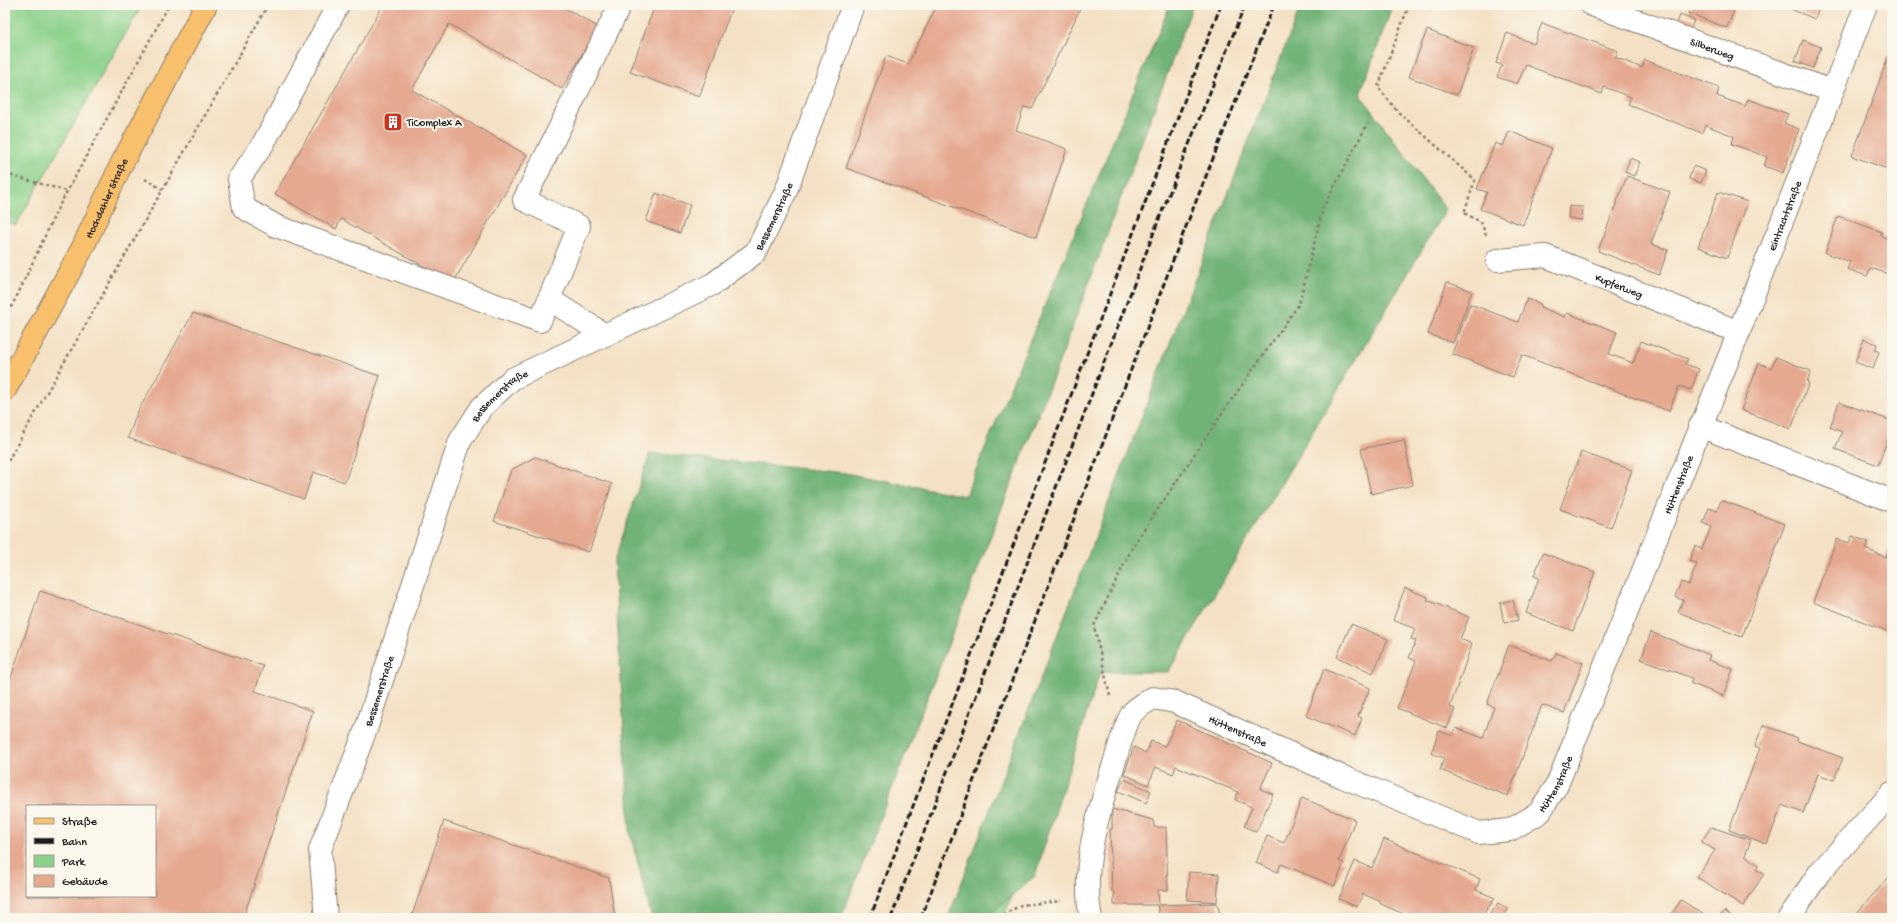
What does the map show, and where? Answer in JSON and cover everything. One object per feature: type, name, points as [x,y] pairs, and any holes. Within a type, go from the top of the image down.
[{"type":"main road","name":"Hochdahler Straße","points":[[5,390],[83,247],[121,165],[206,5]]},
{"type":"street","points":[[338,5],[263,144],[239,179],[244,208],[276,226],[540,321],[580,226],[524,200],[620,5]]},
{"type":"street","name":"Bessemerstraße","points":[[326,918],[320,850],[366,729],[460,441],[482,407],[512,379],[713,284],[756,252],[786,191],[852,5]]},
{"type":"street","name":"Silberweg","points":[[1592,5],[1832,91]]},
{"type":"street","name":"Eintrachtstraße","points":[[1700,426],[1739,332],[1866,5]]},
{"type":"street","name":"Kupferweg","points":[[1497,260],[1545,256],[1739,332]]},
{"type":"street","points":[[549,299],[605,335]]},
{"type":"street","points":[[1700,426],[1892,500]]},
{"type":"street","name":"Hüttenstraße","points":[[1091,918],[1087,900],[1091,850],[1104,796],[1121,741],[1133,712],[1153,698],[1175,702],[1343,777],[1479,833],[1510,830],[1538,813],[1557,785],[1700,426]]},
{"type":"street","points":[[1789,918],[1819,873],[1892,793]]},
{"type":"path","points":[[5,318],[67,191],[169,5]]},
{"type":"path","points":[[5,466],[268,5]]},
{"type":"path","points":[[1409,5],[1378,87],[1398,112],[1474,180],[1464,213],[1481,222],[1497,260]]},
{"type":"path","points":[[1121,741],[1094,626],[1133,546],[1223,412],[1299,304],[1323,208],[1368,123]]},
{"type":"path","points":[[5,174],[67,191]]},
{"type":"path","points":[[998,918],[1021,905],[1065,901]]},
{"type":"green space","points":[[5,5],[142,5],[16,225],[5,221]]},
{"type":"green space","points":[[1170,5],[1193,5],[1063,352],[841,918],[652,918],[630,833],[614,562],[650,453],[845,473],[965,496]]},
{"type":"green space","points":[[1301,5],[1393,5],[1360,94],[1446,210],[1168,672],[1100,672],[1035,876],[986,918],[948,918]]},
{"type":"green space","points":[[1014,889],[1003,918],[978,918]]},
{"type":"building","name":"TiComplex A","points":[[383,5],[560,5],[598,27],[562,89],[449,24],[412,90],[527,155],[453,283],[341,219],[336,229],[275,194]]},
{"type":"building","points":[[655,5],[733,5],[699,97],[630,72]]},
{"type":"building","points":[[937,5],[1082,5],[1032,109],[1024,107],[1016,130],[1067,149],[1036,237],[846,168],[886,56],[908,64]]},
{"type":"building","points":[[1691,5],[1736,5],[1727,28],[1688,13]]},
{"type":"building","points":[[1789,5],[1820,5],[1815,19],[1788,8]]},
{"type":"building","points":[[1680,15],[1694,20],[1690,31],[1676,26]]},
{"type":"building","points":[[1542,23],[1618,51],[1615,57],[1642,68],[1645,60],[1719,88],[1717,96],[1745,106],[1748,99],[1788,114],[1784,123],[1799,129],[1783,173],[1764,166],[1767,157],[1732,144],[1734,136],[1705,125],[1702,133],[1628,104],[1631,97],[1604,87],[1602,94],[1526,65],[1517,84],[1497,77],[1502,65],[1496,63],[1507,33],[1534,44]]},
{"type":"building","points":[[1427,30],[1474,48],[1457,95],[1409,77]]},
{"type":"building","points":[[1803,40],[1821,47],[1813,68],[1795,61]]},
{"type":"building","points":[[1892,46],[1892,166],[1890,170],[1852,156]]},
{"type":"building","points":[[1509,131],[1552,148],[1523,225],[1480,209],[1487,192],[1477,189],[1495,143],[1503,146]]},
{"type":"building","points":[[1630,158],[1640,162],[1634,176],[1625,172]]},
{"type":"building","points":[[1693,166],[1706,171],[1701,183],[1689,179]]},
{"type":"building","points":[[1627,176],[1670,192],[1651,244],[1668,250],[1659,275],[1598,251]]},
{"type":"building","points":[[1718,192],[1748,202],[1727,258],[1698,247]]},
{"type":"building","points":[[656,193],[690,205],[680,233],[646,221]]},
{"type":"building","points":[[1569,206],[1583,207],[1582,220],[1568,218]]},
{"type":"building","points":[[1838,216],[1882,232],[1881,236],[1892,240],[1892,275],[1870,268],[1867,276],[1847,269],[1850,262],[1825,253]]},
{"type":"building","points":[[1447,282],[1472,291],[1453,343],[1428,334]]},
{"type":"building","points":[[1527,299],[1541,304],[1540,307],[1565,317],[1567,313],[1617,332],[1609,354],[1633,363],[1641,341],[1688,359],[1685,364],[1699,369],[1691,390],[1679,386],[1669,411],[1522,355],[1513,377],[1452,354],[1470,304],[1518,322]]},
{"type":"building","points":[[193,313],[380,376],[345,482],[313,472],[304,499],[128,438],[137,413]]},
{"type":"building","points":[[1864,339],[1877,344],[1875,350],[1879,352],[1873,369],[1855,362]]},
{"type":"building","points":[[1776,357],[1811,371],[1807,382],[1809,383],[1791,429],[1741,410],[1759,363],[1771,368]]},
{"type":"building","points":[[1839,402],[1892,421],[1892,428],[1878,465],[1835,449],[1842,432],[1830,427]]},
{"type":"building","points":[[1404,440],[1413,485],[1371,494],[1361,449]]},
{"type":"building","points":[[1581,452],[1632,470],[1611,528],[1560,509]]},
{"type":"building","points":[[535,457],[612,484],[589,552],[494,521],[511,470]]},
{"type":"building","points":[[1721,500],[1785,524],[1742,637],[1678,612],[1683,600],[1675,597],[1681,582],[1689,585],[1697,564],[1689,561],[1695,546],[1702,549],[1711,527],[1703,523],[1709,508],[1717,511]]},
{"type":"building","points":[[1852,536],[1868,542],[1865,549],[1886,557],[1888,550],[1892,551],[1892,633],[1813,602],[1837,539],[1849,543]]},
{"type":"building","points":[[1543,553],[1595,572],[1573,631],[1526,613],[1539,578],[1534,576]]},
{"type":"building","points":[[1405,588],[1428,597],[1427,600],[1469,617],[1460,639],[1472,644],[1450,707],[1455,709],[1447,728],[1397,708],[1416,661],[1409,658],[1416,641],[1411,639],[1415,629],[1393,620]]},
{"type":"building","points":[[40,591],[263,666],[255,691],[313,711],[243,918],[5,918],[5,695]]},
{"type":"building","points":[[1513,600],[1518,620],[1504,623],[1500,603]]},
{"type":"building","points":[[1351,624],[1388,639],[1373,673],[1337,657]]},
{"type":"building","points":[[1651,632],[1710,655],[1708,660],[1733,669],[1723,696],[1690,683],[1692,678],[1641,659]]},
{"type":"building","points":[[1509,645],[1552,661],[1556,653],[1583,663],[1564,713],[1542,705],[1508,796],[1440,770],[1444,758],[1431,753],[1439,731],[1453,736],[1456,728],[1483,738],[1494,707],[1487,704]]},
{"type":"building","points":[[1324,669],[1370,688],[1358,716],[1362,718],[1355,736],[1306,716]]},
{"type":"building","points":[[1177,720],[1272,763],[1260,789],[1273,794],[1256,832],[1244,826],[1252,807],[1235,800],[1238,792],[1176,766],[1173,774],[1156,767],[1148,785],[1124,774],[1134,747],[1146,753],[1151,741],[1165,746]]},
{"type":"building","points":[[1763,725],[1798,738],[1797,741],[1843,758],[1834,780],[1818,774],[1803,813],[1782,805],[1767,844],[1729,830],[1760,748],[1755,746]]},
{"type":"building","points":[[1124,779],[1151,791],[1146,803],[1118,791]]},
{"type":"building","points":[[1302,798],[1355,820],[1339,861],[1344,863],[1335,886],[1281,864],[1278,872],[1256,863],[1267,836],[1284,843]]},
{"type":"building","points":[[1112,809],[1153,820],[1154,827],[1166,827],[1168,890],[1158,890],[1159,905],[1217,903],[1220,914],[1205,918],[1160,918],[1157,905],[1114,905],[1114,892],[1112,892],[1110,829],[1112,829]]},
{"type":"building","points":[[444,821],[609,878],[615,918],[411,918]]},
{"type":"building","points":[[1711,827],[1751,840],[1745,856],[1759,865],[1756,869],[1764,874],[1743,906],[1697,877],[1715,850],[1701,842]]},
{"type":"building","points":[[1384,839],[1480,879],[1476,890],[1495,898],[1481,918],[1413,918],[1381,904],[1379,901],[1363,894],[1357,907],[1339,899],[1355,861],[1372,868]]},
{"type":"building","points":[[1189,872],[1219,874],[1217,902],[1187,900]]},
{"type":"building","points":[[1892,874],[1892,918],[1852,918],[1881,886]]},
{"type":"building","points":[[1681,900],[1709,918],[1669,918]]},
{"type":"building","points":[[1498,903],[1508,909],[1502,918],[1488,917]]},
{"type":"building","points":[[1724,911],[1735,918],[1720,918]]},
{"type":"railway","points":[[870,918],[1221,5]]},
{"type":"railway","points":[[891,918],[1157,224],[1245,5]]},
{"type":"railway","points":[[921,918],[1183,234],[1274,5]]},
{"type":"place","name":"TiComplex A","points":[[393,122]]}]
